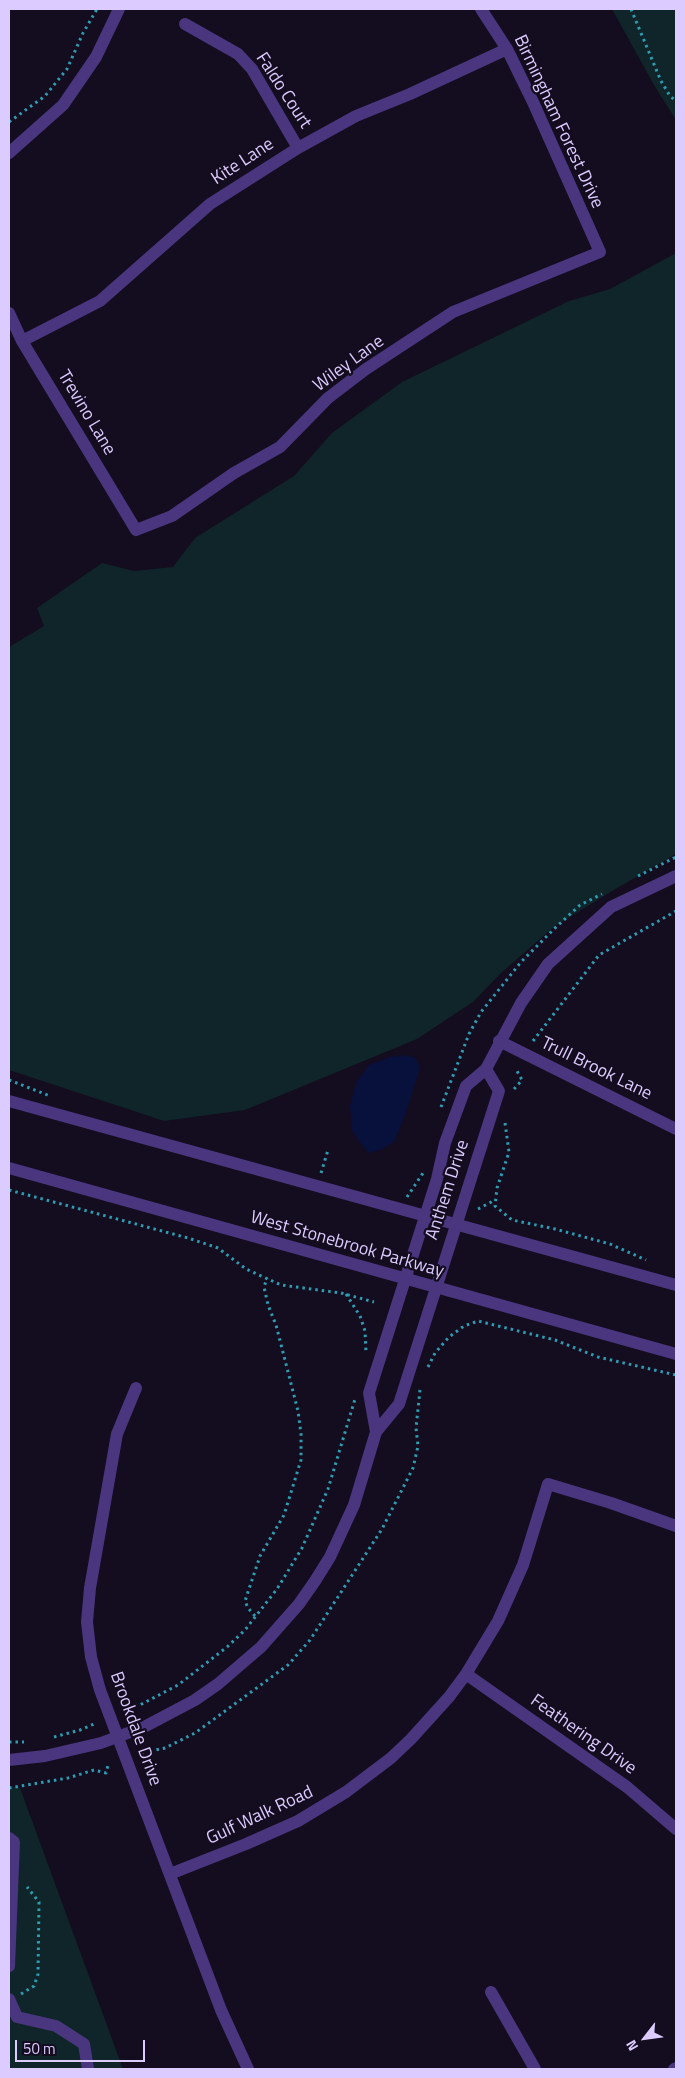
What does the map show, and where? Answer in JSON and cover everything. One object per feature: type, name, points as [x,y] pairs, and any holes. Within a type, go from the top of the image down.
[{"type":"street","points":[[9,153],[64,105],[96,57],[119,9]]},
{"type":"street","name":"Birmingham Forest Drive","points":[[481,9],[507,49],[533,102],[600,252]]},
{"type":"street","name":"Faldo Court","points":[[185,24],[238,54],[252,69],[298,148]]},
{"type":"street","name":"Kite Lane","points":[[22,341],[100,301],[210,204],[298,148],[356,116],[410,94],[507,49]]},
{"type":"street","name":"Wiley Lane","points":[[136,530],[172,516],[234,472],[280,447],[328,398],[366,369],[453,312],[600,252]]},
{"type":"street","name":"Trevino Lane","points":[[9,313],[22,341],[136,530]]},
{"type":"street","name":"Anthem Drive","points":[[376,1432],[369,1393],[437,1179],[445,1143],[466,1086],[486,1069],[499,1041],[521,1003],[548,964],[611,907],[676,876]]},
{"type":"street","name":"Trull Brook Lane","points":[[499,1041],[676,1129]]},
{"type":"street","name":"Anthem Drive","points":[[9,1760],[70,1752],[118,1738],[170,1714],[210,1690],[240,1666],[281,1626],[315,1581],[354,1505],[376,1432],[399,1404],[499,1091],[486,1069]]},
{"type":"street","points":[[9,1101],[676,1285]]},
{"type":"street","name":"West Stonebrook Parkway","points":[[9,1168],[405,1280],[676,1354]]},
{"type":"street","name":"Brookdale Drive","points":[[136,1388],[118,1434],[88,1605],[91,1657],[100,1690],[221,2010],[248,2069]]},
{"type":"street","name":"Gulf Walk Road","points":[[170,1874],[272,1834],[314,1812],[346,1792],[391,1758],[411,1739],[443,1704],[466,1674],[498,1621],[528,1550],[548,1484],[611,1503],[676,1526]]},
{"type":"street","name":"Feathering Drive","points":[[466,1674],[632,1791],[676,1826]]},
{"type":"street","points":[[9,1838],[14,1842],[9,1966]]},
{"type":"street","points":[[492,1992],[535,2069]]},
{"type":"street","points":[[11,1996],[17,2017],[56,2026],[84,2044],[88,2069]]},
{"type":"path","points":[[9,122],[45,96],[67,69],[83,32],[97,9]]},
{"type":"path","points":[[631,9],[661,81],[670,96],[676,101]]},
{"type":"path","points":[[632,878],[676,857]]},
{"type":"path","points":[[440,1109],[469,1034],[481,1012],[521,962],[554,929],[580,905],[606,892]]},
{"type":"path","points":[[533,1041],[599,955],[676,910]]},
{"type":"path","points":[[509,1094],[522,1080],[517,1071]]},
{"type":"path","points":[[9,1080],[56,1098]]},
{"type":"path","points":[[505,1120],[509,1152],[495,1200],[496,1206],[512,1220],[610,1244],[651,1262]]},
{"type":"path","points":[[328,1150],[320,1173],[330,1176]]},
{"type":"path","points":[[406,1197],[425,1169]]},
{"type":"path","points":[[9,1190],[188,1238],[218,1248],[246,1269],[281,1285],[346,1294],[374,1302]]},
{"type":"path","points":[[478,1209],[495,1200]]},
{"type":"path","points":[[255,1616],[245,1601],[260,1556],[284,1515],[300,1460],[301,1434],[298,1411],[264,1287],[267,1278]]},
{"type":"path","points":[[346,1294],[360,1316],[366,1331],[366,1356]]},
{"type":"path","points":[[464,1326],[478,1321],[555,1340],[598,1357],[676,1375]]},
{"type":"path","points":[[127,1712],[129,1705],[138,1706],[178,1685],[220,1653],[245,1630],[276,1589],[302,1548],[328,1489],[358,1390]]},
{"type":"path","points":[[49,1738],[80,1730],[94,1724]]},
{"type":"path","points":[[9,1742],[25,1742]]},
{"type":"path","points":[[9,1788],[68,1778],[94,1770],[106,1773],[108,1765]]},
{"type":"path","points":[[11,1996],[19,1995],[34,1986],[38,1974],[39,1902],[25,1884]]},
{"type":"green space","points":[[612,9],[676,9],[676,120],[654,85]]},
{"type":"green space","points":[[676,253],[676,854],[555,926],[501,973],[473,1002],[417,1039],[245,1110],[164,1121],[9,1070],[9,647],[44,626],[37,608],[102,563],[134,571],[173,567],[195,538],[294,476],[332,433],[402,382],[569,301],[610,289]]},
{"type":"green space","points":[[9,1786],[20,1788],[123,2069],[9,2069]]},
{"type":"shaded area","points":[[404,1055],[416,1058],[420,1068],[404,1118],[394,1142],[380,1150],[368,1153],[352,1131],[350,1105],[357,1081],[369,1065],[390,1057]]}]
